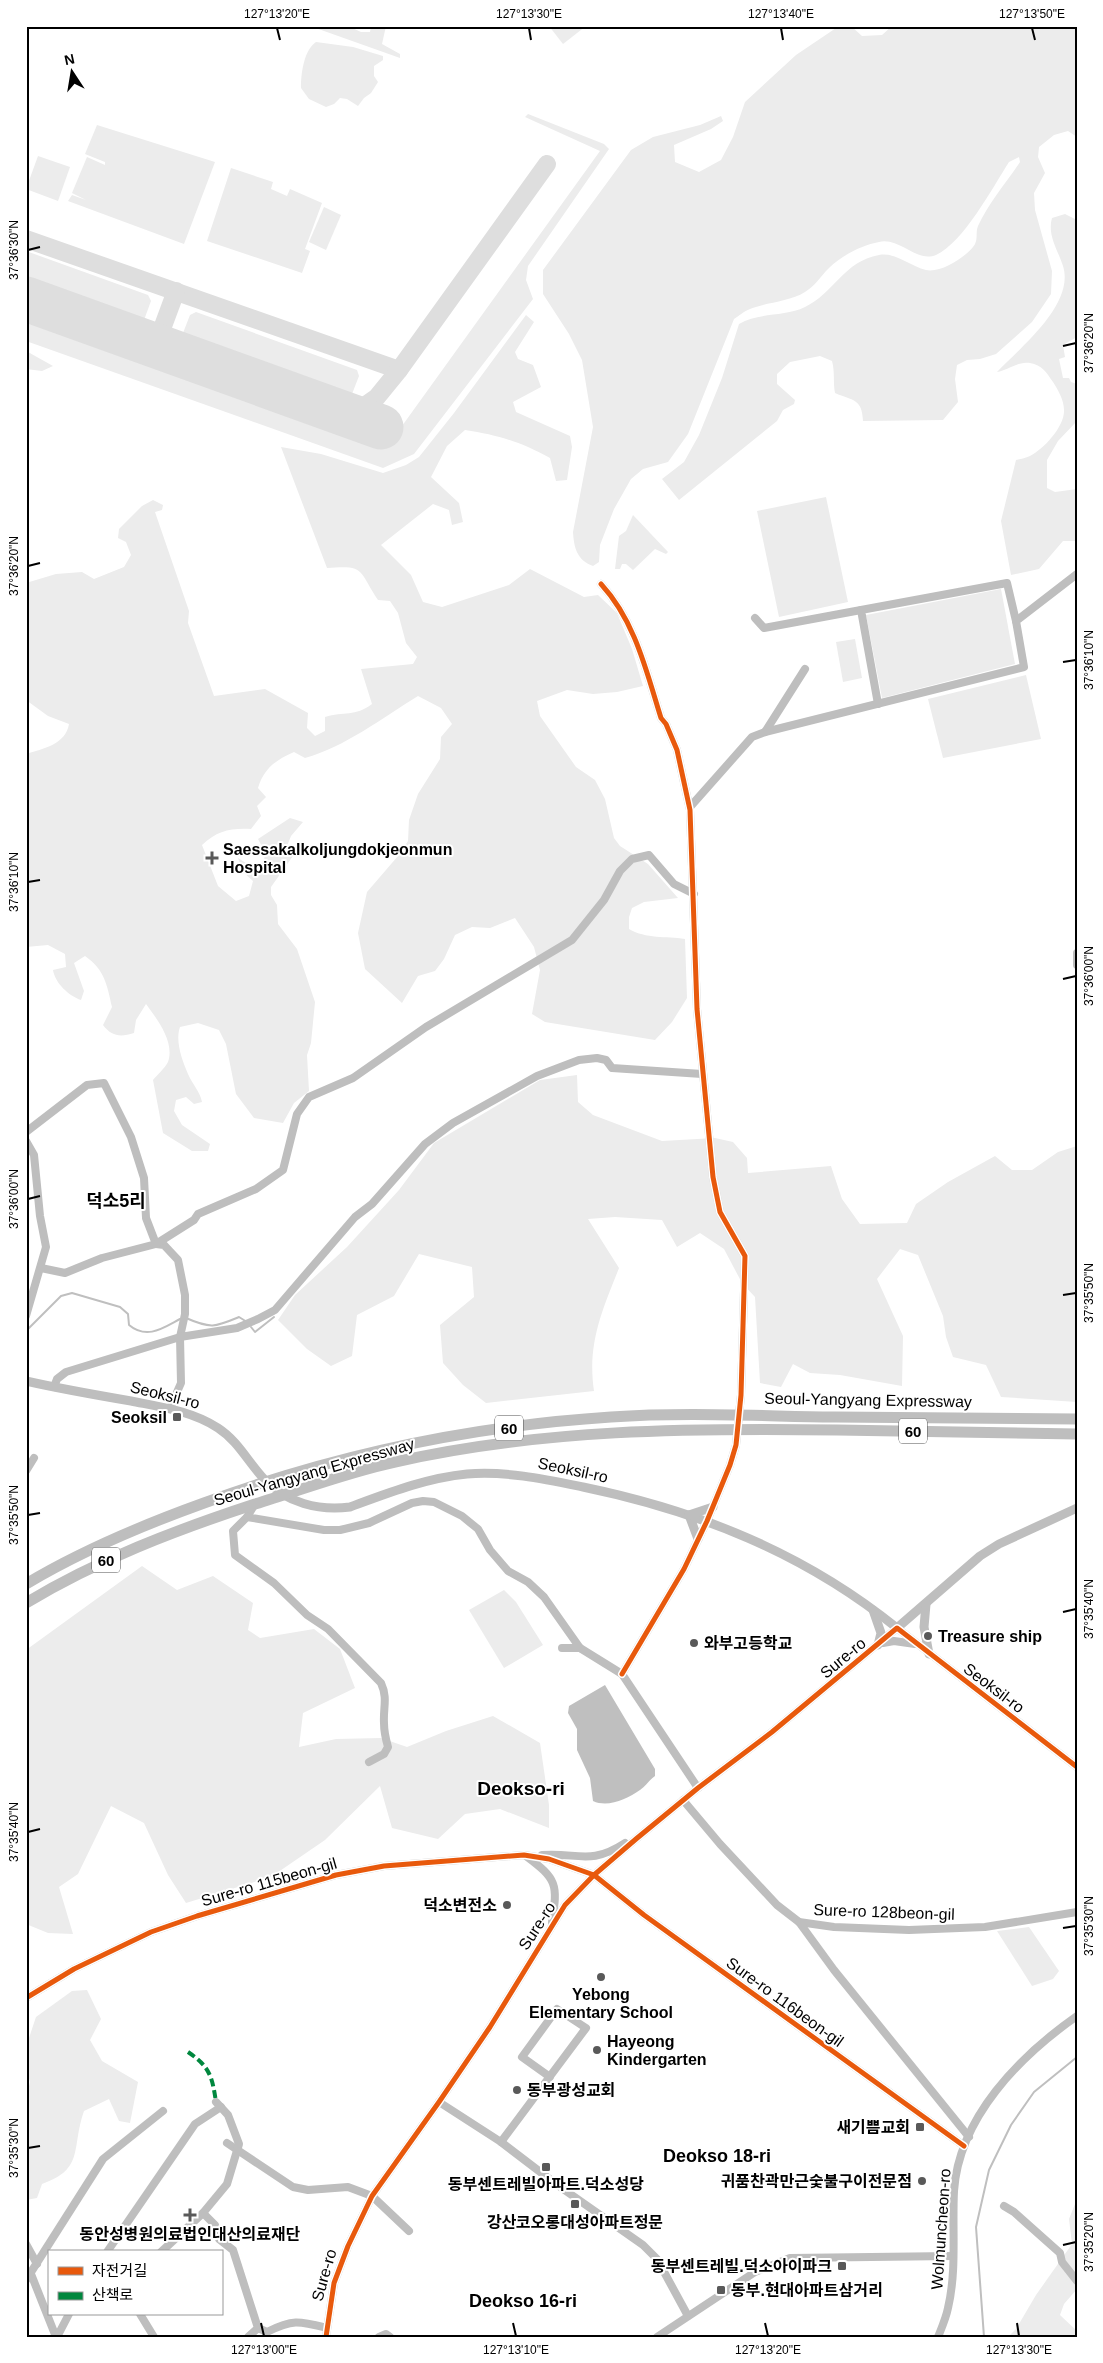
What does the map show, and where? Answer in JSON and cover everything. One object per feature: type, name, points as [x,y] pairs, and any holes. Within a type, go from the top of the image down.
[{"type":"highway","name":"Seoul-Yangyang Expressway","points":[[26,1584],[90,1551],[167,1517],[233,1492],[340,1459],[430,1439],[537,1424],[612,1417],[732,1414],[1077,1419]]},
{"type":"highway","name":"Seoul-Yangyang Expressway","points":[[26,1603],[91,1566],[191,1526],[314,1486],[393,1462],[531,1439],[612,1432],[730,1428],[1077,1434]]},
{"type":"main road","name":"Seoksil-ro","points":[[26,1381],[170,1408],[195,1416],[219,1428],[240,1447],[264,1480],[306,1506],[336,1509],[350,1507],[439,1478],[467,1474],[513,1474],[653,1502],[707,1521],[777,1551],[826,1577],[870,1606],[897,1628]]},
{"type":"main road","points":[[698,1539],[689,1515],[704,1512],[713,1507]]},
{"type":"main road","name":"Sure-ro","points":[[897,1628],[980,1556],[998,1544],[1077,1508]]},
{"type":"main road","points":[[926,1604],[924,1627],[929,1654]]},
{"type":"main road","points":[[870,1606],[880,1628],[878,1645]]},
{"type":"street","points":[[1016,621],[1077,574]]},
{"type":"street","points":[[690,807],[752,737],[765,732],[1024,667],[1007,583],[764,628],[755,618]]},
{"type":"street","points":[[601,584],[619,604],[634,634],[661,718],[666,724],[677,750],[690,807],[697,1009],[712,1177],[720,1212],[746,1256],[741,1395],[736,1445],[713,1507],[684,1569],[622,1674]]},
{"type":"street","points":[[861,610],[878,704]]},
{"type":"street","points":[[765,732],[805,669]]},
{"type":"street","points":[[41,1268],[65,1273],[102,1258],[156,1244],[194,1220],[198,1214],[256,1189],[283,1170],[297,1114],[309,1097],[353,1078],[426,1027],[572,940],[604,900],[620,871],[632,859],[649,855],[674,884],[694,894]]},
{"type":"street","points":[[1077,953],[1077,965]]},
{"type":"street","points":[[54,1387],[57,1379],[66,1372],[180,1337],[237,1328],[275,1310],[355,1217],[372,1204],[425,1144],[453,1123],[537,1076],[579,1060],[597,1058],[606,1060],[612,1068],[702,1074]]},
{"type":"street","points":[[26,1132],[87,1084],[104,1083],[131,1137],[144,1178],[146,1218],[156,1244]]},
{"type":"street","points":[[26,1141],[34,1155],[40,1216],[46,1248],[26,1316]]},
{"type":"street","points":[[156,1244],[164,1245],[178,1260],[185,1295],[185,1314],[180,1337],[181,1384],[170,1408]]},
{"type":"street","points":[[26,1471],[34,1458]]},
{"type":"street","points":[[276,1489],[274,1494],[256,1503],[247,1517],[233,1531],[235,1555],[274,1583],[307,1616],[328,1629],[383,1688],[386,1703],[384,1723],[388,1747],[384,1754],[368,1762]]},
{"type":"street","points":[[247,1517],[324,1530],[340,1530],[369,1523],[412,1503],[423,1501],[434,1502],[462,1516],[478,1529],[490,1550],[508,1571],[528,1582],[544,1597],[580,1648],[622,1674],[698,1788]]},
{"type":"street","name":"Seoksil-ro","points":[[897,1628],[1077,1767]]},
{"type":"street","name":"Sure-ro","points":[[326,2337],[334,2283],[348,2246],[372,2196],[439,2102],[494,2019],[552,1923],[565,1905],[594,1875],[636,1839],[698,1788],[772,1732],[897,1628]]},
{"type":"street","points":[[878,1645],[894,1641],[918,1644]]},
{"type":"street","points":[[562,1648],[580,1648]]},
{"type":"street","name":"Sure-ro 128beon-gil","points":[[683,1800],[720,1844],[777,1905],[799,1922],[834,1928],[909,1930],[985,1927],[1077,1912]]},
{"type":"street","points":[[525,1856],[549,1854],[577,1858],[594,1856],[612,1852],[636,1839]]},
{"type":"street","points":[[525,1856],[546,1871],[552,1879],[555,1902],[552,1923]]},
{"type":"street","name":"Sure-ro 115beon-gil","points":[[26,1998],[74,1970],[151,1932],[197,1916],[336,1875],[384,1866],[525,1856],[549,1859],[594,1875]]},
{"type":"street","name":"Sure-ro 116beon-gil","points":[[594,1875],[644,1916],[964,2146]]},
{"type":"street","points":[[799,1922],[834,1970],[968,2137]]},
{"type":"street","points":[[501,2142],[550,2077],[586,2028],[558,2009],[522,2057],[550,2077]]},
{"type":"street","name":"Wolmuncheon-ro","points":[[938,2337],[948,2308],[953,2276],[954,2188],[964,2146],[1006,2079],[1048,2036],[1077,2016]]},
{"type":"street","points":[[439,2102],[501,2142],[556,2184],[643,2245],[657,2259],[688,2316]]},
{"type":"street","points":[[108,2250],[195,2124],[219,2104],[228,2116],[239,2144],[226,2184],[203,2213],[163,2250]]},
{"type":"street","points":[[57,2337],[29,2277],[103,2159],[163,2111]]},
{"type":"street","points":[[226,2143],[293,2187],[308,2190],[348,2187],[372,2196],[408,2231]]},
{"type":"street","points":[[1004,2206],[1014,2212],[1060,2253],[1065,2266],[1077,2281]]},
{"type":"street","points":[[203,2213],[214,2225],[219,2239],[233,2250],[258,2328],[267,2332],[285,2323],[292,2322],[327,2328]]},
{"type":"street","points":[[26,2244],[37,2264]]},
{"type":"street","points":[[657,2337],[756,2272],[790,2258],[952,2256]]},
{"type":"street","points":[[57,2337],[68,2316]]},
{"type":"street","points":[[141,2316],[154,2337]]},
{"type":"street","points":[[248,2337],[258,2328]]},
{"type":"street","points":[[379,2337],[386,2334],[390,2337]]},
{"type":"shaded area","points":[[310,26],[348,26],[361,32],[370,32],[371,26],[386,26],[382,44],[400,54],[400,58]]},
{"type":"shaded area","points":[[549,26],[586,26],[563,44]]},
{"type":"shaded area","points":[[839,26],[851,26],[862,36],[882,35],[892,26],[1077,26],[1077,137],[1068,131],[1054,135],[1039,147],[1038,157],[1045,173],[1034,193],[1035,210],[1052,271],[1051,294],[1032,322],[996,354],[980,359],[967,360],[957,365],[955,379],[958,402],[943,420],[863,421],[861,408],[855,401],[835,393],[832,361],[820,356],[790,362],[777,374],[777,384],[795,400],[794,404],[783,410],[777,421],[679,500],[662,479],[684,462],[699,435],[722,378],[739,324],[747,320],[805,307],[815,301],[848,271],[867,258],[879,255],[891,256],[926,270],[938,269],[952,264],[964,256],[975,244],[977,229],[982,217],[1020,162],[1019,157],[1009,162],[977,213],[957,239],[936,255],[922,256],[887,241],[872,243],[839,259],[805,292],[792,298],[746,311],[734,319],[688,434],[668,462],[643,469],[631,479],[614,509],[600,545],[599,562],[593,566],[583,560],[577,553],[573,532],[593,427],[582,360],[569,334],[543,294],[543,270],[631,150],[653,137],[700,125],[721,116],[723,121],[711,129],[674,145],[675,162],[699,172],[721,160],[733,137],[745,102],[796,55]]},
{"type":"shaded area","points":[[316,42],[353,47],[383,56],[383,60],[374,66],[374,76],[378,82],[371,93],[358,106],[347,99],[340,98],[334,104],[326,107],[309,99],[301,88],[306,56]]},
{"type":"shaded area","points":[[528,114],[604,144],[609,149],[528,266],[526,280],[533,299],[414,454],[383,468],[26,341],[26,315],[389,444],[600,151],[525,117]]},
{"type":"shaded area","points":[[97,125],[215,162],[184,244],[68,201],[72,195],[86,200],[72,193],[87,157],[105,165],[105,162],[85,154]]},
{"type":"shaded area","points":[[38,156],[70,167],[58,201],[26,189]]},
{"type":"shaded area","points":[[231,168],[273,182],[271,189],[287,196],[290,189],[322,203],[305,249],[310,251],[302,273],[207,241]]},
{"type":"shaded area","points":[[324,207],[341,215],[326,250],[309,242]]},
{"type":"shaded area","points":[[1065,214],[1077,220],[1077,337],[1063,345],[1065,357],[1059,359],[1063,378],[1069,378],[1071,382],[1077,384],[1077,421],[1058,441],[1047,460],[1047,488],[1055,492],[1077,489],[1077,541],[1063,541],[1039,569],[1011,575],[1001,521],[1016,460],[1036,453],[1047,443],[1061,423],[1064,406],[1055,385],[1046,372],[1038,365],[1021,363],[997,372],[1044,324],[1054,310],[1061,295],[1065,280],[1063,266],[1052,236],[1051,224],[1052,218]]},
{"type":"shaded area","points":[[26,251],[148,295],[151,301],[144,320],[138,323],[26,283]]},
{"type":"shaded area","points":[[196,312],[357,370],[359,376],[352,394],[345,396],[185,339],[183,333],[190,315]]},
{"type":"shaded area","points":[[526,315],[534,322],[515,352],[518,359],[533,365],[541,387],[513,402],[516,412],[570,436],[572,447],[567,480],[556,481],[550,458],[539,452],[509,440],[465,430],[447,446],[431,477],[459,503],[463,522],[452,525],[449,510],[433,504],[381,545],[411,575],[423,602],[442,607],[509,585],[530,569],[584,597],[598,595],[617,613],[632,649],[643,686],[617,692],[593,694],[567,690],[537,701],[540,716],[576,767],[595,780],[605,799],[614,838],[620,846],[648,864],[678,898],[644,902],[632,908],[629,917],[629,929],[649,936],[685,939],[687,998],[672,1022],[655,1040],[545,1022],[532,1014],[540,970],[534,947],[515,918],[490,928],[472,927],[455,935],[444,959],[435,971],[418,976],[402,1003],[365,969],[358,933],[367,892],[398,856],[408,841],[409,820],[418,794],[440,759],[441,737],[452,724],[441,708],[418,696],[334,747],[305,758],[294,752],[276,762],[267,770],[258,788],[266,797],[257,806],[261,816],[251,829],[224,831],[213,836],[202,845],[218,886],[236,901],[249,896],[253,881],[243,872],[238,858],[254,868],[264,861],[265,852],[258,839],[290,818],[303,822],[291,836],[287,846],[293,856],[271,887],[271,895],[277,905],[278,924],[297,949],[315,1002],[311,1043],[307,1055],[309,1091],[294,1103],[283,1123],[254,1118],[236,1094],[226,1044],[219,1030],[198,1023],[180,1027],[178,1038],[182,1057],[202,1102],[194,1104],[186,1097],[176,1100],[174,1111],[182,1125],[210,1144],[208,1151],[192,1151],[163,1133],[153,1080],[168,1062],[170,1054],[164,1031],[146,1004],[136,1020],[134,1033],[125,1035],[113,1034],[103,1025],[112,1007],[107,985],[101,972],[92,961],[85,956],[74,963],[84,991],[81,1000],[63,988],[54,975],[53,970],[66,967],[65,954],[48,945],[26,947],[26,754],[46,748],[59,741],[67,731],[69,724],[48,716],[26,700],[26,583],[56,574],[82,572],[94,579],[124,567],[131,555],[126,542],[118,538],[119,529],[142,506],[153,500],[163,505],[162,510],[155,512],[189,611],[188,623],[214,696],[265,689],[308,713],[307,728],[315,736],[325,731],[325,717],[360,711],[372,704],[361,669],[413,664],[417,657],[406,643],[398,613],[390,601],[378,600],[363,576],[355,569],[327,568],[281,447],[321,454],[383,473],[406,465],[419,457]]},
{"type":"shaded area","points":[[26,352],[53,366],[42,371],[26,369]]},
{"type":"shaded area","points":[[826,497],[848,602],[779,617],[757,511]]},
{"type":"shaded area","points":[[633,515],[668,552],[666,554],[655,549],[633,570],[626,564],[622,564],[620,569],[615,569],[619,536],[626,531]]},
{"type":"shaded area","points":[[1001,589],[1015,664],[882,698],[866,615]]},
{"type":"shaded area","points":[[855,639],[862,678],[843,682],[836,642]]},
{"type":"shaded area","points":[[1026,675],[1041,739],[943,758],[928,699]]},
{"type":"shaded area","points":[[577,1075],[578,1102],[593,1115],[662,1141],[715,1138],[733,1142],[747,1158],[748,1173],[831,1166],[842,1199],[860,1224],[907,1223],[916,1204],[948,1182],[995,1156],[1012,1170],[1032,1170],[1058,1152],[1077,1146],[1077,1402],[1001,1397],[986,1365],[953,1357],[946,1337],[943,1316],[918,1255],[900,1249],[877,1279],[903,1336],[902,1386],[840,1375],[810,1373],[793,1364],[781,1387],[760,1383],[755,1297],[742,1283],[724,1249],[700,1233],[677,1247],[662,1220],[615,1217],[588,1219],[619,1268],[602,1313],[594,1343],[592,1374],[594,1391],[486,1403],[463,1385],[443,1363],[440,1325],[474,1297],[472,1267],[419,1254],[394,1296],[357,1315],[352,1356],[331,1366],[307,1349],[278,1320],[295,1295],[347,1247],[399,1190],[434,1143],[540,1080]]},
{"type":"shaded area","points":[[142,1566],[177,1590],[213,1576],[253,1603],[248,1630],[260,1638],[314,1629],[340,1649],[355,1688],[303,1713],[299,1747],[336,1739],[381,1738],[407,1747],[446,1731],[493,1716],[540,1743],[549,1805],[549,1828],[500,1809],[465,1814],[438,1839],[392,1828],[380,1786],[325,1840],[271,1877],[186,1903],[168,1875],[144,1823],[111,1806],[78,1874],[59,1887],[73,1934],[48,1933],[26,1924],[26,1650]]},
{"type":"shaded area","points":[[504,1590],[516,1602],[543,1645],[504,1668],[469,1610]]},
{"type":"shaded area","points":[[605,1685],[655,1769],[655,1776],[642,1788],[629,1796],[617,1802],[605,1804],[593,1801],[590,1778],[577,1750],[577,1729],[568,1713],[569,1706]]},
{"type":"shaded area","points":[[1029,1927],[1059,1971],[1053,1979],[1032,1986],[997,1931]]},
{"type":"shaded area","points":[[87,1990],[101,2019],[90,2040],[102,2061],[138,2082],[130,2123],[119,2121],[109,2099],[84,2111],[71,2164],[56,2178],[42,2184],[37,2198],[26,2200],[26,2099],[30,2082],[26,2068],[26,2047],[36,2017],[72,1991]]},
{"type":"shaded area","points":[[1077,2199],[1077,2289],[1064,2304],[1060,2315],[1077,2331],[1077,2337],[1008,2337],[1016,2329],[1036,2295],[1072,2244],[1069,2219]]},
{"type":"waterway","points":[[26,1331],[61,1296],[72,1293],[120,1307],[128,1314],[129,1325],[142,1332],[155,1331],[180,1319]]},
{"type":"waterway","points":[[186,1318],[207,1325],[218,1325],[239,1317],[247,1322]]},
{"type":"waterway","points":[[251,1327],[255,1332],[274,1317]]},
{"type":"waterway","points":[[984,2337],[976,2227],[989,2170],[1011,2125],[1034,2092],[1077,2057]]},
{"type":"taxiway","points":[[350,416],[377,397],[399,370],[547,164]]},
{"type":"taxiway","points":[[26,239],[399,370]]},
{"type":"taxiway","points":[[156,345],[176,291]]},
{"type":"runway","points":[[26,299],[381,427]]},
{"type":"marked path","points":[[188,2052],[201,2062],[209,2073],[216,2102]]},
{"type":"cycle path","points":[[601,584],[623,614],[638,647],[661,718],[666,724],[677,750],[690,810],[697,1009],[713,1177],[720,1212],[745,1256],[741,1395],[736,1445],[730,1465],[707,1521],[684,1569],[622,1674]]},
{"type":"cycle path","points":[[326,2337],[334,2283],[348,2246],[372,2196],[490,2027],[565,1905],[594,1875],[636,1839],[698,1788],[772,1732],[897,1628],[1077,1767]]},
{"type":"cycle path","points":[[26,1998],[74,1969],[151,1932],[197,1916],[336,1875],[384,1866],[524,1855],[549,1859],[594,1875],[644,1915],[964,2146]]},
{"type":"place","name":"Saessakalkoljungdokjeonmun Hospital","points":[[212,858]]},
{"type":"place","name":"Seoksil","points":[[177,1417]]},
{"type":"place","name":"Treasure ship","points":[[928,1636]]},
{"type":"place","name":"와부고등학교","points":[[694,1643]]},
{"type":"place","name":"덕소변전소","points":[[507,1905]]},
{"type":"place","name":"Yebong Elementary School","points":[[601,1977]]},
{"type":"place","name":"Hayeong Kindergarten","points":[[597,2050]]},
{"type":"place","name":"동부광성교회","points":[[517,2090]]},
{"type":"place","name":"새기쁨교회","points":[[920,2127]]},
{"type":"place","name":"동부센트레빌아파트.덕소성당","points":[[546,2167]]},
{"type":"place","name":"귀품찬곽만근숯불구이전문점","points":[[922,2181]]},
{"type":"place","name":"강산코오롱대성아파트정문","points":[[575,2204]]},
{"type":"place","name":"동안성병원의료법인대산의료재단","points":[[190,2215]]},
{"type":"place","name":"동부센트레빌.덕소아이파크","points":[[842,2266]]},
{"type":"place","name":"동부.현대아파트삼거리","points":[[721,2290]]},
{"type":"district","name":"덕소5리","points":[[116,1201]]},
{"type":"district","name":"Deokso-ri","points":[[521,1788]]},
{"type":"district","name":"Deokso 18-ri","points":[[717,2156]]},
{"type":"district","name":"Deokso 16-ri","points":[[523,2301]]}]
